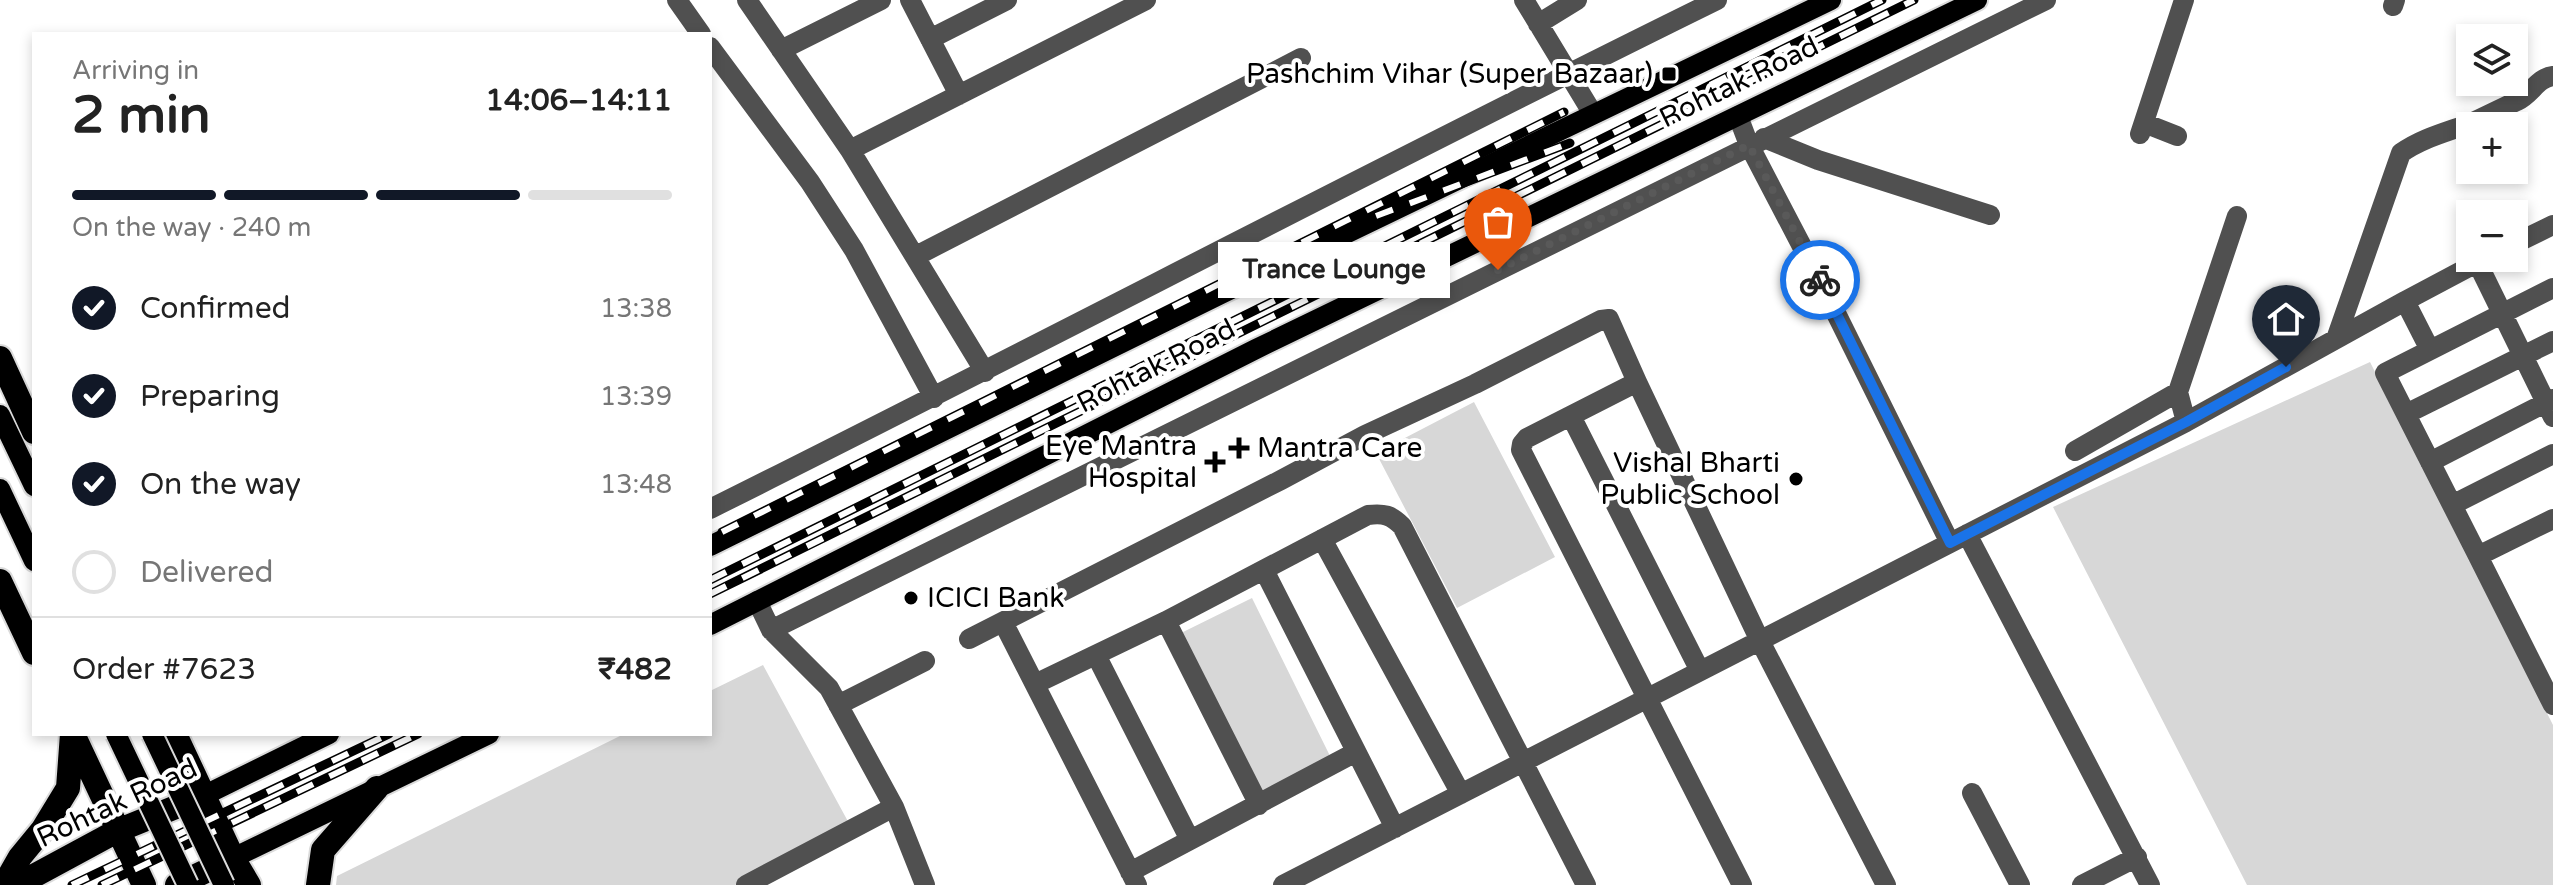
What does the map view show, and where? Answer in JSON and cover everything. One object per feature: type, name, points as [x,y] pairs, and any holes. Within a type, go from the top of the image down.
[{"type":"highway","points":[[0,358],[32,428]]},
{"type":"highway","points":[[0,581],[32,641]]},
{"type":"highway","points":[[4,885],[68,788],[73,736]]},
{"type":"highway","points":[[74,736],[144,885]]},
{"type":"highway","points":[[176,736],[233,858],[249,885]]},
{"type":"highway","points":[[318,885],[323,850],[377,788]]},
{"type":"highway","name":"Rohtak Road","points":[[17,885],[117,831],[203,796]]},
{"type":"highway","points":[[177,885],[233,858]]},
{"type":"main road","name":"Rohtak Road","points":[[712,545],[1831,0]]},
{"type":"main road","name":"Rohtak Road","points":[[712,624],[1256,349],[1977,0]]},
{"type":"main road","points":[[0,415],[32,482]]},
{"type":"main road","points":[[0,489],[32,557]]},
{"type":"main road","points":[[117,736],[188,885]]},
{"type":"main road","points":[[153,736],[224,885]]},
{"type":"main road","name":"Rohtak Road","points":[[203,796],[325,736]]},
{"type":"main road","points":[[233,858],[485,736]]},
{"type":"street","points":[[677,0],[700,32]]},
{"type":"street","points":[[747,0],[850,150],[985,372]]},
{"type":"street","points":[[781,50],[881,0]]},
{"type":"street","points":[[910,0],[959,95]]},
{"type":"street","points":[[930,39],[1007,0]]},
{"type":"street","points":[[850,150],[1146,0]]},
{"type":"street","points":[[1524,0],[1593,114]]},
{"type":"street","points":[[1538,24],[1577,0]]},
{"type":"street","points":[[712,508],[1717,0]]},
{"type":"street","points":[[771,630],[2046,0]]},
{"type":"street","points":[[2177,136],[2142,128],[2184,0]]},
{"type":"street","points":[[712,50],[825,204],[854,250],[934,398]]},
{"type":"street","points":[[916,256],[1301,58]]},
{"type":"street","points":[[2336,339],[2401,153],[2413,144],[2523,98],[2536,85],[2553,76]]},
{"type":"street","points":[[1738,116],[1756,141],[1819,279],[1958,539],[2150,885]]},
{"type":"street","points":[[1756,141],[1990,215]]},
{"type":"street","points":[[2186,422],[2178,392],[2237,216]]},
{"type":"street","points":[[2528,237],[2553,225]]},
{"type":"street","points":[[1294,882],[2186,422],[2459,272]]},
{"type":"street","points":[[2430,462],[2551,406],[2502,314],[2486,272]]},
{"type":"street","points":[[2553,288],[2385,373],[2553,705]]},
{"type":"street","points":[[2405,301],[2430,350]]},
{"type":"street","points":[[969,639],[1365,435],[1601,320],[1609,319],[1760,641],[1886,885]]},
{"type":"street","points":[[2406,414],[2553,341]]},
{"type":"street","points":[[1637,382],[1527,438],[1521,450],[1742,885]]},
{"type":"street","points":[[2075,451],[2178,392]]},
{"type":"street","points":[[1571,416],[1700,671]]},
{"type":"street","points":[[2452,505],[2553,454]]},
{"type":"street","points":[[1035,684],[1166,621],[1368,515],[1392,516],[1402,526],[1586,885]]},
{"type":"street","points":[[2478,556],[2553,519]]},
{"type":"street","points":[[1322,539],[1461,794]]},
{"type":"street","points":[[1264,570],[1395,828]]},
{"type":"street","points":[[757,601],[771,630],[829,688],[894,807],[925,885]]},
{"type":"street","points":[[1166,621],[1259,805]]},
{"type":"street","points":[[1003,622],[1133,878],[1190,840],[1356,752]]},
{"type":"street","points":[[1096,655],[1190,840]]},
{"type":"street","points":[[838,705],[925,661]]},
{"type":"street","points":[[1972,793],[2020,885]]},
{"type":"street","points":[[746,885],[774,878],[894,807]]},
{"type":"street","points":[[2082,885],[2137,857]]},
{"type":"shaded area","points":[[2370,362],[2553,725],[2553,885],[2247,885],[2053,507]]},
{"type":"shaded area","points":[[1474,402],[1555,557],[1457,608],[1376,453]]},
{"type":"shaded area","points":[[1252,598],[1331,758],[1255,795],[1177,635]]},
{"type":"shaded area","points":[[763,665],[851,827],[735,885],[336,885],[337,876],[620,736],[712,736],[712,690]]},
{"type":"railway","points":[[712,579],[1882,0]]},
{"type":"railway","points":[[712,593],[1914,0]]},
{"type":"railway","points":[[722,532],[1564,112]]},
{"type":"railway","points":[[1376,216],[1570,143]]},
{"type":"railway","points":[[72,885],[385,736]]},
{"type":"railway","points":[[102,885],[414,736]]},
{"type":"way so far","points":[[1498,270],[1749,145],[1820,280]]},
{"type":"place","name":"Pashchim Vihar (Super Bazaar)","points":[[1669,74]]},
{"type":"place","name":"Trance Lounge","points":[[1498,270]]},
{"type":"place","name":"Mantra Care","points":[[1239,448]]},
{"type":"place","name":"Eye Mantra Hospital","points":[[1215,462]]},
{"type":"place","name":"Vishal Bharti Public School","points":[[1796,479]]},
{"type":"place","name":"ICICI Bank","points":[[911,598]]},
{"type":"route","points":[[1820,280],[1950,543],[2286,367]]}]
